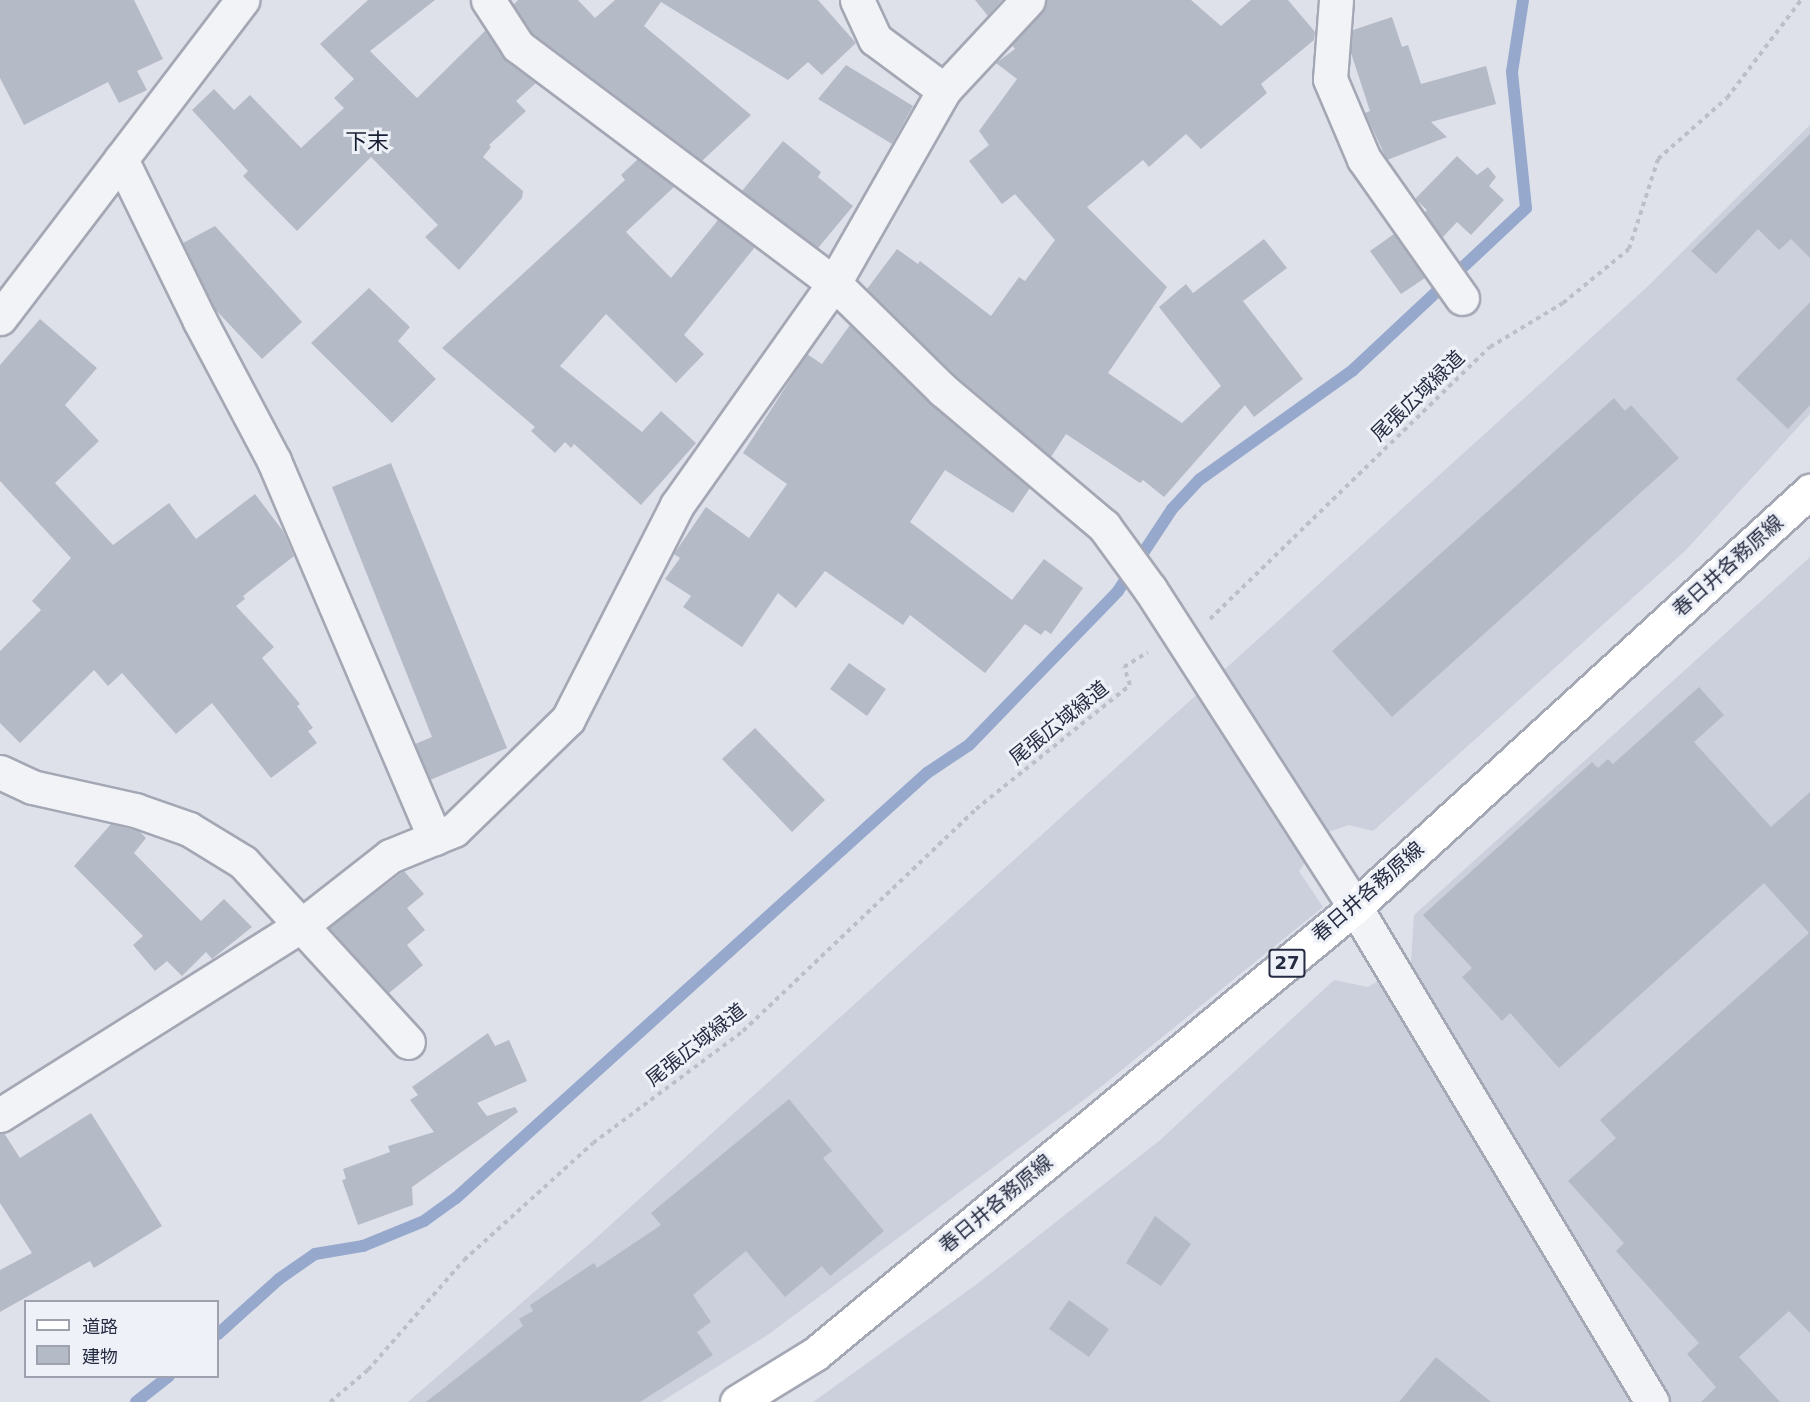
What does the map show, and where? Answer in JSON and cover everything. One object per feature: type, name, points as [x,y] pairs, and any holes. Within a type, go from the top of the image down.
[{"type":"main road","name":"春日井各務原線","points":[[737,1402],[815,1354],[1355,907],[1810,491]]},
{"type":"street","points":[[0,318],[242,0]]},
{"type":"street","points":[[488,0],[518,46],[557,79],[834,283],[943,390],[1104,526],[1185,643],[1355,907],[1652,1402]]},
{"type":"street","points":[[858,0],[875,39],[944,90]]},
{"type":"street","points":[[0,1115],[302,925],[390,856],[454,830],[568,719],[677,505],[834,283],[944,90],[1028,0]]},
{"type":"street","points":[[1336,0],[1330,79],[1364,159],[1462,298]]},
{"type":"street","points":[[121,159],[274,461],[435,838]]},
{"type":"street","points":[[0,772],[32,787],[135,810],[189,829],[243,862],[408,1042]]},
{"type":"path","name":"尾張広域緑道","points":[[330,1402],[368,1370],[464,1260],[593,1143],[743,1030],[976,809],[1130,685],[1124,667],[1153,650],[1185,643],[1490,347],[1563,303],[1629,249],[1658,159],[1727,98],[1801,0]]},
{"type":"shaded area","points":[[1810,125],[1810,414],[1686,550],[1373,831],[1349,825],[1328,832],[1299,871],[1323,907],[1097,1090],[769,1334],[661,1402],[408,1402],[595,1239],[1646,288]]},
{"type":"shaded area","points":[[1810,557],[1810,1402],[813,1402],[977,1284],[1159,1141],[1334,980],[1368,987],[1411,961],[1414,915]]},
{"type":"building","points":[[0,0],[134,0],[163,59],[137,71],[147,90],[119,103],[108,82],[24,125],[0,78]]},
{"type":"building","points":[[368,0],[435,0],[370,51],[417,98],[486,30],[506,61],[536,83],[516,101],[526,111],[489,145],[491,147],[483,157],[523,191],[522,198],[459,270],[425,237],[438,225],[371,157],[297,231],[243,176],[248,171],[192,110],[214,89],[234,110],[250,95],[301,148],[344,108],[334,98],[354,79],[320,44]]},
{"type":"building","points":[[518,0],[578,0],[595,18],[615,0],[818,0],[856,43],[822,75],[808,62],[788,80],[661,2],[644,26],[751,115],[702,161],[532,33],[513,5]]},
{"type":"building","points":[[975,0],[1002,0],[988,16]]},
{"type":"building","points":[[1046,0],[1191,0],[1221,26],[1251,0],[1288,0],[1315,32],[1314,40],[1261,84],[1267,93],[1201,149],[1186,134],[1149,167],[1143,160],[1087,207],[1167,287],[1108,373],[1182,423],[1221,386],[1159,307],[1186,284],[1193,293],[1264,239],[1287,268],[1243,301],[1303,379],[1254,417],[1245,405],[1164,497],[1143,480],[1140,483],[1066,434],[1051,457],[956,376],[867,289],[897,249],[918,264],[920,261],[991,316],[1019,277],[1025,281],[1055,240],[1015,194],[1002,204],[969,161],[989,145],[979,131],[1017,79],[996,63],[1015,49],[1012,45],[1042,13]]},
{"type":"building","points":[[1392,17],[1402,47],[1408,45],[1421,84],[1486,66],[1496,104],[1431,122],[1447,137],[1387,160],[1365,113],[1370,111],[1351,53],[1353,30]]},
{"type":"building","points":[[846,65],[913,106],[892,144],[818,99]]},
{"type":"building","points":[[1810,134],[1810,258],[1791,239],[1779,250],[1758,229],[1716,274],[1691,251]]},
{"type":"building","points":[[783,141],[821,172],[818,177],[853,206],[818,248],[742,191]]},
{"type":"building","points":[[1457,156],[1477,175],[1488,167],[1496,177],[1489,186],[1504,200],[1471,235],[1457,222],[1442,238],[1425,212],[1427,210],[1415,199]]},
{"type":"building","points":[[638,159],[674,187],[626,232],[671,278],[718,220],[755,247],[684,335],[704,354],[676,383],[606,314],[560,366],[642,432],[661,411],[696,443],[641,505],[574,444],[571,448],[565,442],[555,453],[531,431],[535,427],[442,348],[625,180],[621,175]]},
{"type":"building","points":[[215,226],[302,322],[262,359],[214,308],[183,243]]},
{"type":"building","points":[[1394,234],[1425,278],[1401,294],[1370,251]]},
{"type":"building","points":[[369,288],[410,327],[398,341],[436,379],[392,423],[311,343]]},
{"type":"building","points":[[1810,302],[1810,405],[1788,429],[1736,379]]},
{"type":"building","points":[[40,319],[97,368],[65,405],[99,441],[55,483],[113,545],[169,503],[196,539],[255,494],[283,531],[294,556],[243,596],[245,599],[236,606],[274,647],[262,658],[300,704],[297,706],[313,728],[308,731],[317,743],[271,778],[212,703],[176,734],[122,673],[108,686],[94,670],[20,743],[0,723],[0,651],[41,610],[32,601],[71,558],[0,481],[0,365]]},
{"type":"building","points":[[850,325],[931,404],[1030,488],[1013,513],[945,470],[910,522],[1012,600],[1044,559],[1083,588],[1051,634],[1045,630],[1041,635],[1025,624],[985,673],[910,615],[903,625],[825,571],[796,608],[778,593],[742,647],[683,607],[691,596],[665,579],[680,558],[674,554],[706,507],[749,538],[787,484],[743,453],[807,354],[822,364]]},
{"type":"building","points":[[1614,398],[1625,411],[1631,405],[1679,458],[1392,717],[1332,651]]},
{"type":"building","points":[[391,463],[507,748],[430,780],[415,744],[432,737],[332,487]]},
{"type":"building","points":[[849,663],[886,689],[867,716],[830,689]]},
{"type":"building","points":[[1699,687],[1724,715],[1694,742],[1771,827],[1810,792],[1810,1333],[1789,1311],[1739,1357],[1780,1402],[1701,1402],[1716,1387],[1687,1354],[1699,1343],[1616,1251],[1624,1243],[1568,1181],[1616,1138],[1600,1120],[1809,933],[1764,883],[1559,1068],[1510,1013],[1502,1021],[1462,977],[1472,968],[1423,915],[1592,762],[1598,768],[1608,759],[1613,764]]},
{"type":"building","points":[[755,728],[825,800],[792,832],[722,759]]},
{"type":"building","points":[[111,824],[139,831],[146,838],[134,853],[201,921],[224,899],[252,927],[212,959],[206,952],[182,976],[167,961],[155,971],[133,945],[143,936],[74,866]]},
{"type":"building","points":[[404,871],[424,894],[407,908],[425,930],[407,945],[423,965],[389,993],[329,928]]},
{"type":"building","points":[[488,1033],[495,1046],[509,1040],[527,1081],[477,1103],[487,1116],[515,1107],[518,1112],[412,1187],[413,1205],[358,1225],[342,1180],[346,1179],[343,1169],[390,1152],[388,1146],[434,1132],[410,1100],[418,1095],[412,1087]]},
{"type":"building","points":[[789,1099],[832,1151],[823,1158],[884,1231],[830,1276],[822,1266],[785,1297],[746,1251],[693,1295],[711,1322],[697,1332],[713,1355],[640,1402],[426,1402],[523,1326],[519,1319],[533,1311],[530,1305],[594,1263],[597,1268],[661,1225],[651,1213]]},
{"type":"building","points":[[91,1113],[162,1226],[94,1268],[90,1261],[0,1312],[0,1270],[32,1253],[0,1203],[0,1134],[4,1133],[20,1158]]},
{"type":"building","points":[[1155,1216],[1191,1244],[1161,1286],[1126,1263]]},
{"type":"building","points":[[1069,1300],[1109,1329],[1089,1357],[1049,1329]]},
{"type":"building","points":[[1436,1357],[1491,1402],[1399,1402]]},
{"type":"waterway","points":[[219,1333],[279,1279],[315,1254],[363,1246],[424,1221],[456,1198],[927,773],[969,745],[1118,591],[1172,509],[1199,480],[1353,370],[1526,208],[1512,72],[1523,0]]},
{"type":"waterway","points":[[136,1402],[166,1378]]},
{"type":"district","name":"下末","points":[[367,142]]}]
